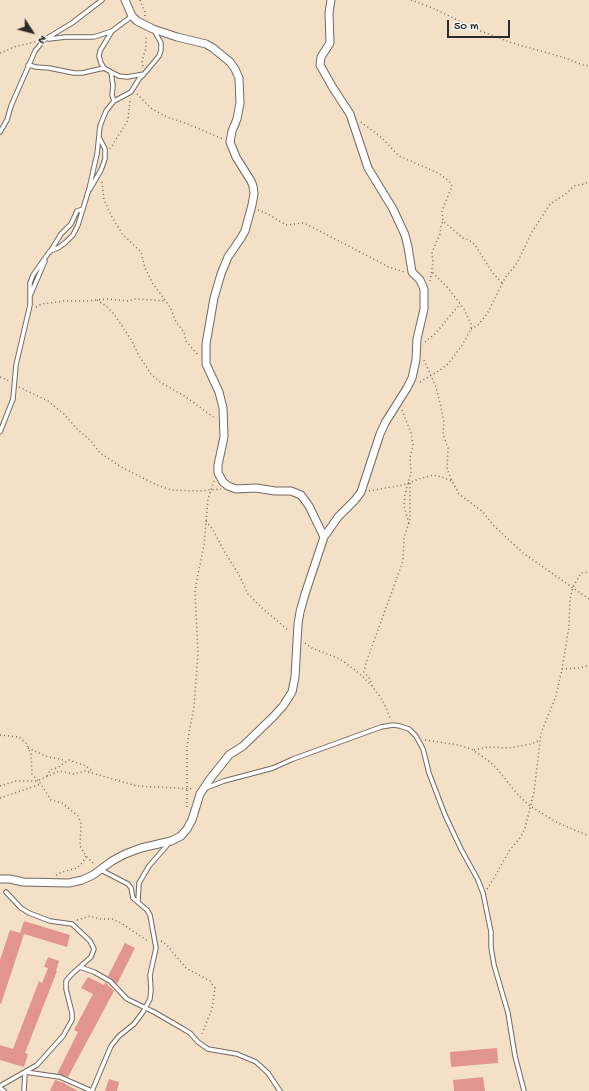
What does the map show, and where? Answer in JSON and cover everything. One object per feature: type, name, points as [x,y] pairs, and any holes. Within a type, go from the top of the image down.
[{"type":"street","points":[[125,0],[132,16],[144,24],[153,29],[177,37],[206,44],[222,55],[236,69],[240,85],[240,103],[230,142],[236,157],[253,186],[252,205],[243,235],[228,257],[220,274],[208,330],[205,356],[206,364],[219,392],[223,408],[224,437],[218,465],[218,473],[220,478],[228,486],[236,489],[256,488],[297,492],[305,499],[324,537]]},
{"type":"street","points":[[0,879],[10,879],[22,882],[69,883],[82,880],[125,854],[141,848],[170,841],[181,836],[187,829],[192,820],[202,790],[224,760],[263,727],[288,699],[292,692],[295,677],[298,624],[303,600],[324,537],[335,521],[361,492],[371,457],[380,434],[412,378],[415,369],[417,338],[424,309],[424,289],[420,280],[412,272],[405,235],[393,209],[368,168],[350,114],[320,65],[321,57],[330,43],[329,13],[331,0]]},
{"type":"lane","points":[[0,132],[7,120],[11,106],[34,51],[44,40],[72,23],[102,0]]},
{"type":"lane","points":[[44,40],[54,38],[94,37],[112,31],[132,16]]},
{"type":"lane","points":[[50,251],[58,248],[66,242],[73,235],[78,225],[97,154],[102,118],[114,100],[132,91],[139,79],[159,56],[161,43],[153,29]]},
{"type":"lane","points":[[112,31],[100,51],[99,56],[104,68],[120,76],[127,77],[144,74]]},
{"type":"lane","points":[[28,65],[74,73],[82,73],[104,68]]},
{"type":"lane","points":[[111,72],[110,75],[113,86],[112,95],[114,100]]},
{"type":"lane","points":[[86,194],[95,182],[105,158],[105,149],[99,138]]},
{"type":"lane","points":[[0,432],[13,399],[16,365],[30,305],[30,297],[43,264],[50,251],[61,234],[71,224],[77,212],[83,208]]},
{"type":"lane","points":[[202,790],[224,781],[273,768],[293,759],[381,727],[393,725],[409,729],[416,736],[423,749],[429,773],[445,815],[483,893],[491,932],[491,947],[494,965],[508,1013],[515,1056],[524,1091]]},
{"type":"lane","points":[[138,902],[139,882],[149,866],[170,841]]},
{"type":"lane","points":[[25,1072],[60,1077],[92,1091],[111,1046],[119,1036],[134,1024],[145,1008],[150,995],[150,975],[156,946],[148,910],[133,898],[131,888],[128,884],[100,870]]},
{"type":"lane","points":[[4,1091],[0,1087],[37,1065],[57,1043],[68,1027],[72,1020],[72,1012],[65,985],[69,977],[91,957],[94,949],[90,941],[75,926],[69,923],[50,921],[24,910],[6,892]]},
{"type":"lane","points":[[80,967],[106,978],[116,986],[127,1000],[180,1027],[208,1049],[237,1054],[256,1062],[268,1073],[280,1091]]},
{"type":"lane","points":[[24,1091],[25,1072]]},
{"type":"path","points":[[140,0],[146,14],[144,24],[146,43],[142,62],[144,74]]},
{"type":"path","points":[[411,0],[435,9],[473,28],[512,43],[562,56],[589,66]]},
{"type":"path","points":[[0,53],[17,46],[44,40]]},
{"type":"path","points":[[132,91],[152,109],[230,142]]},
{"type":"path","points":[[105,158],[128,120],[132,91]]},
{"type":"path","points":[[350,114],[382,138],[399,156],[438,173],[449,181],[452,186],[442,211],[443,221],[440,226],[440,234],[432,252],[433,264],[430,281],[424,289]]},
{"type":"path","points":[[101,170],[102,190],[107,208],[123,235],[141,252],[151,280],[170,307],[178,326],[184,332],[186,340],[206,364]]},
{"type":"path","points":[[420,382],[448,364],[461,347],[471,329],[483,319],[507,274],[517,263],[532,232],[550,204],[564,196],[574,186],[585,184],[589,181]]},
{"type":"path","points":[[252,205],[259,211],[272,216],[282,223],[289,225],[302,223],[308,225],[389,267],[398,271],[412,272]]},
{"type":"path","points":[[443,221],[463,238],[469,240],[475,245],[492,272],[502,284]]},
{"type":"path","points":[[431,271],[460,304],[469,318],[471,329]]},
{"type":"path","points":[[33,310],[42,304],[64,301],[80,302],[107,299],[129,301],[138,299],[166,301]]},
{"type":"path","points":[[97,300],[114,314],[151,374],[160,382],[186,396],[224,425]]},
{"type":"path","points":[[460,304],[430,338],[416,350],[424,360],[441,407],[444,422],[443,434],[448,454],[447,470],[459,494],[483,512],[493,525],[523,553],[589,599]]},
{"type":"path","points":[[0,377],[48,401],[69,419],[100,453],[123,468],[165,488],[188,491],[218,490],[228,486]]},
{"type":"path","points":[[399,401],[411,433],[413,445],[410,462],[412,473],[404,506],[409,524]]},
{"type":"path","points":[[187,809],[187,747],[194,707],[198,653],[197,579],[204,545],[210,490],[218,473]]},
{"type":"path","points":[[361,492],[396,487],[422,477],[433,475],[452,481]]},
{"type":"path","points":[[372,686],[370,679],[364,672],[366,661],[404,556],[404,538],[410,519],[411,503],[409,482]]},
{"type":"path","points":[[206,521],[213,530],[239,575],[248,594],[253,600],[278,623],[298,638],[312,648],[340,659],[372,686],[388,710],[393,725]]},
{"type":"path","points":[[483,893],[490,884],[509,851],[522,834],[534,792],[540,740],[544,725],[556,696],[562,669],[569,627],[570,599],[573,587],[581,574],[589,572]]},
{"type":"path","points":[[562,669],[580,668],[589,665]]},
{"type":"path","points":[[0,735],[19,737],[23,739],[32,760],[32,774],[41,784],[51,800],[62,803],[78,816],[81,823],[80,846],[86,856],[100,870]]},
{"type":"path","points":[[416,736],[432,742],[459,745],[474,750],[498,770],[519,796],[530,806],[558,823],[589,836]]},
{"type":"path","points":[[474,750],[488,747],[510,748],[531,744],[540,740]]},
{"type":"path","points":[[28,748],[48,757],[65,761],[69,760],[84,765],[95,773]]},
{"type":"path","points":[[47,776],[50,770],[57,768],[65,761]]},
{"type":"path","points":[[0,786],[16,781],[38,781],[59,771],[74,774],[84,771],[137,786],[187,788]]},
{"type":"path","points":[[0,798],[41,784]]},
{"type":"path","points":[[47,882],[58,874],[77,868],[86,856]]},
{"type":"path","points":[[69,923],[87,916],[101,919],[112,919],[121,923],[156,946]]},
{"type":"path","points":[[153,938],[166,944],[186,968],[210,981],[215,988],[212,1009],[198,1042]]},
{"type":"building","points":[[24,921],[70,935],[67,947],[24,934],[1,1004],[0,960],[10,930],[20,933]]},
{"type":"building","points":[[125,943],[135,948],[117,984],[108,976]]},
{"type":"building","points":[[48,957],[59,961],[57,971],[25,1053],[28,1054],[24,1067],[0,1060],[0,1045],[13,1049],[39,981],[42,983],[48,968],[44,967]]},
{"type":"building","points":[[88,977],[104,985],[105,982],[114,991],[68,1077],[58,1074],[58,1072],[78,1032],[74,1030],[93,994],[81,988]]},
{"type":"building","points":[[497,1048],[498,1063],[451,1067],[450,1052]]},
{"type":"building","points":[[483,1077],[485,1091],[454,1091],[453,1080]]},
{"type":"building","points":[[109,1079],[119,1082],[117,1091],[105,1091]]},
{"type":"building","points":[[55,1080],[65,1083],[78,1091],[50,1091]]}]
